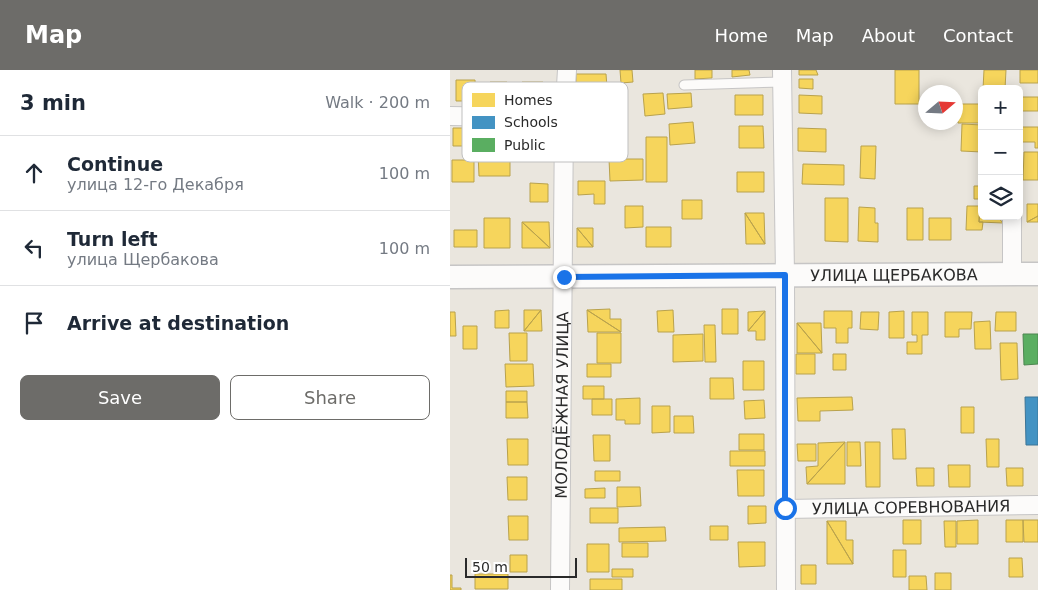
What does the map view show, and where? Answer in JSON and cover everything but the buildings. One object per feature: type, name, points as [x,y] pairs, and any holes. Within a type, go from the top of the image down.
[{"type":"street","points":[[782,76],[786,590]]},
{"type":"street","name":"МОЛОДЁЖНАЯ УЛИЦА","points":[[560,590],[564,162]]},
{"type":"street","points":[[1012,220],[1012,275]]},
{"type":"street","name":"УЛИЦА ЩЕРБАКОВА","points":[[450,277],[1038,274]]},
{"type":"street","name":"УЛИЦА СОРЕВНОВАНИЯ","points":[[785,508],[1038,505]]},
{"type":"lane","points":[[684,85],[782,76]]},
{"type":"route","points":[[564,277],[785,275],[785,508]]}]
